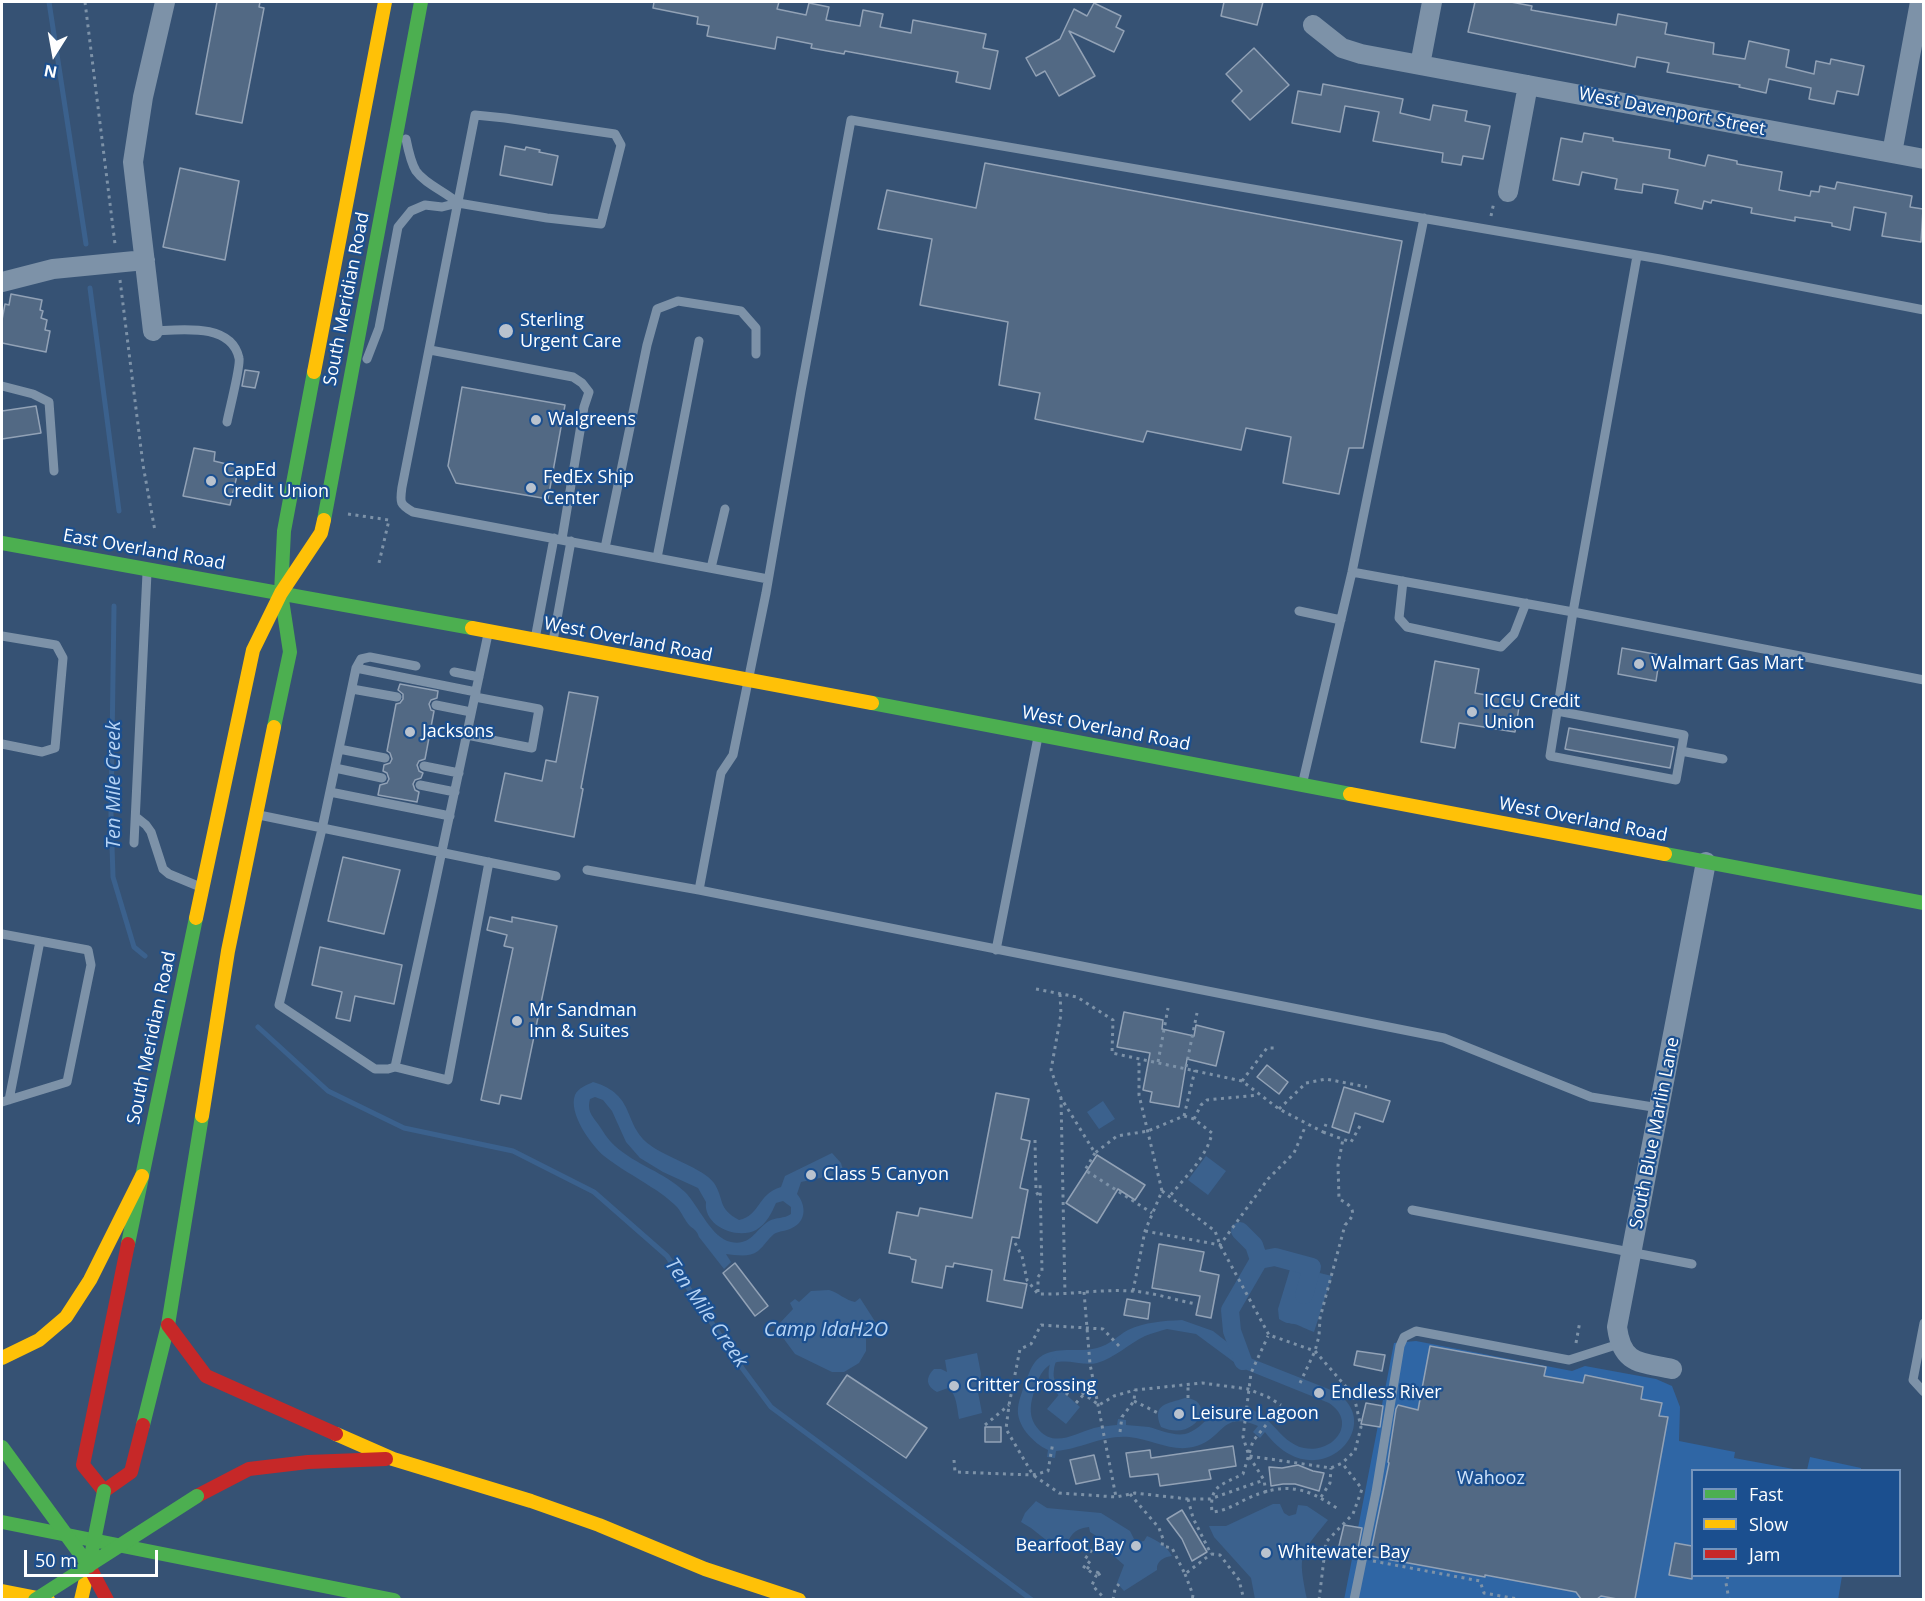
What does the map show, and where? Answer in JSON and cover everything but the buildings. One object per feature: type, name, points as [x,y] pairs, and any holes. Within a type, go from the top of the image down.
[{"type":"main road","name":"South Meridian Road","points":[[385,2],[284,531],[281,592],[290,652],[228,951],[168,1325],[131,1473],[104,1491],[83,1465],[202,887],[253,650],[281,592],[321,533],[421,2]]},
{"type":"main road","name":"East Overland Road","points":[[2,543],[281,592]]},
{"type":"main road","name":"West Overland Road","points":[[281,592],[1923,903]]},
{"type":"main road","points":[[2,1358],[39,1340],[66,1317],[90,1280],[142,1176]]},
{"type":"main road","points":[[168,1325],[206,1376],[393,1459],[599,1524],[705,1569],[799,1599]]},
{"type":"main road","points":[[2,1447],[89,1566],[107,1599]]},
{"type":"main road","points":[[35,1599],[197,1496],[249,1469],[308,1462],[393,1459]]},
{"type":"main road","points":[[81,1599],[104,1491]]},
{"type":"main road","points":[[2,1522],[394,1599]]},
{"type":"main road","points":[[2,1591],[48,1599]]},
{"type":"street","points":[[153,331],[133,162],[143,97],[165,2]]},
{"type":"street","points":[[1420,65],[1432,2]]},
{"type":"street","points":[[1892,153],[1920,2]]},
{"type":"street","name":"West Davenport Street","points":[[1313,25],[1342,48],[1361,54],[1923,159]]},
{"type":"street","points":[[1508,192],[1528,85]]},
{"type":"street","points":[[2,282],[52,269],[145,261]]},
{"type":"street","name":"South Blue Marlin Lane","points":[[1619,1344],[1617,1327],[1706,862]]},
{"type":"street","points":[[1619,1344],[1634,1360],[1672,1369]]},
{"type":"lane","points":[[400,115],[416,170],[430,184],[445,192],[458,203]]},
{"type":"lane","points":[[342,422],[379,328],[398,227],[411,211],[425,206],[442,207],[458,203],[547,218],[601,224],[621,145],[615,134],[475,115],[458,203],[402,487],[400,501],[403,506],[413,512],[768,579]]},
{"type":"lane","points":[[699,890],[722,773],[733,755],[768,579],[851,120],[1424,218],[1923,310]]},
{"type":"lane","points":[[1302,785],[1353,572],[1424,218]]},
{"type":"lane","points":[[1557,711],[1684,735],[1676,780],[1550,756],[1557,711],[1573,612],[1637,256]]},
{"type":"lane","points":[[605,548],[647,345],[657,309],[678,301],[741,311],[756,328],[756,354]]},
{"type":"lane","points":[[153,331],[198,328],[218,334],[233,345],[240,359],[227,422]]},
{"type":"lane","points":[[657,558],[699,341]]},
{"type":"lane","points":[[429,350],[573,377],[582,382],[589,392],[584,406],[562,539],[553,644]]},
{"type":"lane","points":[[2,386],[33,394],[49,402],[54,471]]},
{"type":"lane","points":[[711,568],[725,509]]},
{"type":"lane","points":[[535,640],[562,539]]},
{"type":"lane","points":[[134,843],[147,568]]},
{"type":"lane","points":[[1353,572],[1923,680]]},
{"type":"lane","points":[[1403,581],[1399,618],[1407,627],[1501,647],[1514,634],[1526,603]]},
{"type":"lane","points":[[1299,611],[1341,620]]},
{"type":"lane","points":[[395,1067],[488,632]]},
{"type":"lane","points":[[2,636],[56,645],[63,658],[55,748],[42,752],[2,744]]},
{"type":"lane","points":[[416,666],[370,657],[361,659],[356,668],[322,829],[279,1005],[375,1069],[395,1067],[448,1080],[489,862]]},
{"type":"lane","points":[[356,668],[539,709],[532,748],[466,735]]},
{"type":"lane","points":[[454,672],[479,677]]},
{"type":"lane","points":[[352,689],[397,697]]},
{"type":"lane","points":[[436,705],[471,712]]},
{"type":"lane","points":[[996,950],[1038,734]]},
{"type":"lane","points":[[339,749],[385,758]]},
{"type":"lane","points":[[1681,752],[1723,759]]},
{"type":"lane","points":[[424,766],[459,773]]},
{"type":"lane","points":[[335,768],[382,778]]},
{"type":"lane","points":[[420,785],[455,792]]},
{"type":"lane","points":[[330,792],[450,816]]},
{"type":"lane","points":[[256,815],[556,876]]},
{"type":"lane","points":[[136,817],[147,825],[151,832],[163,869],[169,874],[202,887]]},
{"type":"lane","points":[[587,870],[699,890],[1444,1038],[1590,1097],[1659,1108]]},
{"type":"lane","points":[[2,934],[40,941],[88,950],[92,965],[67,1082],[5,1101],[40,941]]},
{"type":"lane","points":[[1413,1210],[1692,1264]]},
{"type":"lane","points":[[1923,1323],[1913,1380],[1923,1392]]},
{"type":"lane","points":[[1354,1599],[1374,1504],[1400,1346],[1404,1337],[1416,1331],[1569,1360],[1619,1344]]},
{"type":"path","points":[[85,2],[143,465],[155,531]]},
{"type":"path","points":[[379,563],[389,520],[395,512]]},
{"type":"path","points":[[343,514],[389,520]]},
{"type":"path","points":[[1036,989],[1077,997],[1113,1020],[1112,1053],[1242,1081],[1279,1109],[1306,1125],[1352,1142],[1360,1126]]},
{"type":"path","points":[[1060,994],[1061,1014],[1051,1070],[1061,1098],[1095,1153]]},
{"type":"path","points":[[1158,1062],[1168,1008]]},
{"type":"path","points":[[1186,1068],[1197,1014]]},
{"type":"path","points":[[1242,1081],[1267,1047],[1276,1048]]},
{"type":"path","points":[[1133,1291],[1144,1231],[1162,1191],[1139,1095],[1139,1059]]},
{"type":"path","points":[[1184,1116],[1195,1070]]},
{"type":"path","points":[[1279,1109],[1306,1083],[1326,1079],[1367,1087]]},
{"type":"path","points":[[1194,1119],[1201,1105],[1208,1100],[1260,1095]]},
{"type":"path","points":[[1061,1098],[1065,1294]]},
{"type":"path","points":[[1152,1213],[1085,1170],[1095,1153],[1117,1136],[1148,1131],[1184,1116],[1194,1119],[1212,1133],[1210,1142],[1170,1196]]},
{"type":"path","points":[[1323,1132],[1326,1124]]},
{"type":"path","points":[[1220,1245],[1268,1179],[1294,1153],[1306,1125]]},
{"type":"path","points":[[1300,1383],[1315,1351],[1320,1318],[1333,1277],[1335,1259],[1345,1226],[1351,1220],[1353,1212],[1349,1204],[1339,1199],[1338,1165],[1343,1138]]},
{"type":"path","points":[[1035,1140],[1036,1191],[1041,1201]]},
{"type":"path","points":[[1038,1294],[1038,1277],[1042,1271],[1040,1182]]},
{"type":"path","points":[[1162,1191],[1215,1232],[1269,1335],[1315,1351],[1354,1396],[1361,1426],[1360,1438],[1355,1451],[1342,1463],[1330,1468],[1249,1456]]},
{"type":"path","points":[[1144,1231],[1220,1245]]},
{"type":"path","points":[[1015,1243],[1022,1256],[1028,1280],[1038,1294]]},
{"type":"path","points":[[1038,1294],[1133,1291],[1196,1304]]},
{"type":"path","points":[[1084,1292],[1090,1364],[1116,1497]]},
{"type":"path","points":[[1575,1348],[1580,1321]]},
{"type":"path","points":[[1119,1346],[1103,1329],[1041,1325],[1031,1344],[1020,1349],[1006,1429],[1033,1475],[1059,1493],[1116,1497],[1130,1494],[1188,1499],[1210,1499],[1264,1480]]},
{"type":"path","points":[[1266,1492],[1264,1480],[1249,1456],[1243,1437],[1251,1373],[1269,1335]]},
{"type":"path","points":[[1099,1405],[1114,1396],[1135,1390],[1202,1383],[1248,1389],[1281,1405]]},
{"type":"path","points":[[1188,1384],[1188,1398]]},
{"type":"path","points":[[1066,1395],[1073,1386],[1099,1405]]},
{"type":"path","points":[[1120,1432],[1122,1417],[1134,1401],[1135,1390]]},
{"type":"path","points":[[1076,1403],[1084,1394]]},
{"type":"path","points":[[1134,1401],[1158,1413]]},
{"type":"path","points":[[985,1425],[1009,1405]]},
{"type":"path","points":[[1266,1425],[1253,1441],[1243,1474],[1216,1488],[1210,1499],[1212,1512],[1221,1512],[1249,1498],[1278,1488],[1303,1489],[1321,1497],[1338,1509]]},
{"type":"path","points":[[954,1460],[955,1472],[1033,1475],[1048,1471],[1053,1442]]},
{"type":"path","points":[[1319,1599],[1326,1542],[1353,1514],[1362,1490],[1342,1463]]},
{"type":"path","points":[[1321,1497],[1330,1483],[1330,1468]]},
{"type":"path","points":[[1130,1494],[1159,1528],[1162,1533],[1162,1546],[1172,1548],[1185,1574],[1193,1595],[1192,1599]]},
{"type":"path","points":[[1188,1499],[1193,1518],[1211,1554]]},
{"type":"path","points":[[1087,1569],[1091,1564],[1085,1559],[1097,1543],[1103,1547],[1106,1542]]},
{"type":"path","points":[[1185,1574],[1211,1554],[1220,1555],[1239,1581],[1244,1599]]},
{"type":"path","points":[[1371,1560],[1480,1581],[1484,1593],[1523,1599]]},
{"type":"path","points":[[1083,1566],[1096,1576]]},
{"type":"path","points":[[1099,1572],[1092,1585],[1106,1599]]},
{"type":"path","points":[[1728,1577],[1726,1583],[1729,1599]]},
{"type":"path","points":[[1113,1599],[1115,1589],[1119,1584]]},
{"type":"green space","name":"Wahooz","points":[[1416,1341],[1572,1371],[1585,1366],[1656,1379],[1672,1386],[1680,1407],[1679,1441],[1735,1452],[1734,1458],[1794,1469],[1691,1469],[1691,1577],[1842,1577],[1838,1600],[1344,1600],[1394,1343]]},
{"type":"green space","points":[[1810,1457],[1861,1468],[1861,1469],[1807,1469]]},
{"type":"water","name":"Class 5 Canyon","points":[[593,1082],[617,1094],[635,1128],[650,1145],[709,1178],[717,1189],[724,1208],[739,1220],[751,1214],[767,1194],[781,1187],[785,1176],[832,1153],[841,1163],[844,1173],[801,1182],[797,1194],[804,1212],[797,1225],[774,1234],[751,1255],[726,1254],[731,1262],[724,1269],[677,1207],[658,1191],[604,1156],[587,1137],[575,1111],[574,1102],[578,1090]],"holes":[[[595,1097],[603,1100],[612,1111],[626,1142],[640,1158],[663,1172],[698,1188],[706,1202],[710,1218],[723,1229],[740,1233],[756,1230],[766,1221],[776,1203],[783,1201],[791,1207],[791,1214],[769,1221],[743,1242],[731,1242],[724,1239],[711,1228],[690,1198],[677,1185],[623,1153],[610,1141],[589,1109],[590,1099]]]},
{"type":"water","points":[[1103,1101],[1115,1119],[1099,1129],[1087,1112]]},
{"type":"water","points":[[1206,1156],[1226,1171],[1208,1195],[1188,1180]]},
{"type":"water","points":[[1291,1266],[1332,1276],[1314,1332],[1279,1319],[1278,1309]]},
{"type":"water","name":"Camp IdaH2O","points":[[829,1290],[855,1302],[860,1298],[878,1326],[866,1338],[866,1351],[859,1363],[844,1372],[832,1372],[795,1354],[778,1331],[779,1324],[793,1309],[790,1303],[795,1299],[799,1302],[811,1291]]},
{"type":"water","name":"Endless River","points":[[1182,1320],[1213,1331],[1245,1356],[1331,1390],[1343,1398],[1353,1412],[1354,1427],[1348,1441],[1337,1452],[1321,1459],[1303,1459],[1284,1451],[1265,1432],[1260,1438],[1253,1432],[1258,1426],[1236,1422],[1223,1428],[1211,1439],[1193,1447],[1169,1447],[1137,1438],[1119,1437],[1056,1451],[1055,1458],[1047,1457],[1048,1450],[1027,1433],[1018,1414],[1022,1391],[1030,1370],[1037,1360],[1050,1352],[1084,1350],[1106,1345],[1124,1332],[1141,1325]],"holes":[[[1167,1329],[1196,1334],[1242,1368],[1329,1403],[1342,1419],[1339,1435],[1325,1446],[1315,1449],[1304,1448],[1286,1438],[1264,1417],[1244,1407],[1231,1407],[1218,1411],[1197,1428],[1185,1434],[1126,1425],[1126,1420],[1118,1419],[1117,1425],[1094,1428],[1059,1439],[1045,1435],[1035,1424],[1032,1418],[1032,1400],[1041,1374],[1047,1367],[1058,1362],[1097,1363],[1110,1358],[1145,1336]]]},
{"type":"water","name":"Critter Crossing","points":[[977,1353],[981,1374],[978,1392],[982,1413],[959,1419],[951,1391],[948,1388],[937,1392],[931,1387],[928,1379],[934,1369],[947,1372],[945,1360]]},
{"type":"water","points":[[1062,1391],[1080,1407],[1066,1424],[1047,1409]]},
{"type":"water","name":"Leisure Lagoon","points":[[1185,1398],[1195,1400],[1200,1405],[1201,1412],[1198,1419],[1193,1425],[1184,1429],[1174,1430],[1161,1427],[1158,1419],[1160,1409],[1167,1403]]},
{"type":"water","name":"Bearfoot Bay","points":[[1036,1501],[1047,1508],[1101,1513],[1130,1531],[1134,1539],[1139,1542],[1144,1541],[1147,1536],[1161,1544],[1172,1556],[1161,1560],[1157,1570],[1124,1591],[1117,1583],[1124,1565],[1108,1551],[1109,1544],[1090,1532],[1089,1527],[1075,1531],[1064,1550],[1060,1551],[1021,1522],[1025,1513]]},
{"type":"water","name":"Whitewater Bay","points":[[1273,1504],[1280,1504],[1284,1513],[1289,1516],[1296,1514],[1298,1505],[1307,1506],[1328,1520],[1311,1541],[1303,1556],[1302,1572],[1307,1599],[1255,1599],[1251,1578],[1214,1537],[1209,1526],[1226,1526]]},
{"type":"waterway","name":"Ten Mile Creek","points":[[49,2],[86,244]]},
{"type":"waterway","name":"Ten Mile Creek","points":[[90,288],[119,511]]},
{"type":"waterway","name":"Ten Mile Creek","points":[[114,606],[111,815],[113,877],[134,947],[145,956]]},
{"type":"waterway","name":"Ten Mile Creek","points":[[258,1027],[328,1091],[404,1128],[513,1151],[594,1192],[667,1256],[771,1407],[1032,1600]]},
{"type":"waterway","points":[[1240,1231],[1254,1245],[1259,1260]]},
{"type":"waterway","points":[[1243,1361],[1232,1331],[1230,1310],[1259,1260],[1275,1257],[1312,1267],[1304,1295]]},
{"type":"waterway","points":[[1054,1359],[1051,1378],[1060,1393]]},
{"type":"traffic: fast","points":[[324,520],[421,2]]},
{"type":"traffic: fast","points":[[274,727],[290,652],[281,593],[284,531],[314,372]]},
{"type":"traffic: fast","points":[[2,543],[472,628]]},
{"type":"traffic: fast","points":[[872,703],[1350,794]]},
{"type":"traffic: fast","points":[[1665,854],[1924,903]]},
{"type":"traffic: fast","points":[[128,1244],[196,918]]},
{"type":"traffic: fast","points":[[143,1425],[168,1325],[202,1116]]},
{"type":"traffic: fast","points":[[2,1447],[89,1566]]},
{"type":"traffic: fast","points":[[89,1566],[104,1491]]},
{"type":"traffic: fast","points":[[35,1600],[197,1496]]},
{"type":"traffic: fast","points":[[2,1522],[394,1600]]},
{"type":"traffic: slow","points":[[314,372],[385,2]]},
{"type":"traffic: slow","points":[[196,918],[253,650],[281,593],[321,533],[324,520]]},
{"type":"traffic: slow","points":[[472,628],[872,703]]},
{"type":"traffic: slow","points":[[202,1116],[228,951],[274,727]]},
{"type":"traffic: slow","points":[[1350,794],[1665,854]]},
{"type":"traffic: slow","points":[[2,1358],[39,1340],[66,1317],[90,1280],[142,1176]]},
{"type":"traffic: slow","points":[[336,1434],[393,1459],[531,1501],[599,1525],[705,1569],[799,1600]]},
{"type":"traffic: slow","points":[[81,1600],[89,1566]]},
{"type":"traffic: slow","points":[[2,1591],[48,1600]]},
{"type":"traffic: jam","points":[[128,1244],[83,1465],[104,1491],[131,1472],[143,1425]]},
{"type":"traffic: jam","points":[[168,1325],[206,1376],[336,1434]]},
{"type":"traffic: jam","points":[[197,1496],[249,1469],[308,1462],[386,1459]]},
{"type":"traffic: jam","points":[[89,1566],[107,1600]]},
{"type":"place","name":"Sterling Urgent Care","points":[[506,331]]},
{"type":"place","name":"Walgreens","points":[[536,420]]},
{"type":"place","name":"CapEd Credit Union","points":[[211,481]]},
{"type":"place","name":"FedEx Ship Center","points":[[531,488]]},
{"type":"place","name":"Walmart Gas Mart","points":[[1639,664]]},
{"type":"place","name":"ICCU Credit Union","points":[[1472,712]]},
{"type":"place","name":"Jacksons","points":[[410,732]]},
{"type":"place","name":"Mr Sandman Inn & Suites","points":[[517,1021]]},
{"type":"place","name":"Class 5 Canyon","points":[[811,1175]]},
{"type":"place","name":"Critter Crossing","points":[[954,1386]]},
{"type":"place","name":"Endless River","points":[[1319,1393]]},
{"type":"place","name":"Leisure Lagoon","points":[[1179,1414]]},
{"type":"place","name":"Bearfoot Bay","points":[[1136,1546]]},
{"type":"place","name":"Whitewater Bay","points":[[1266,1553]]}]
